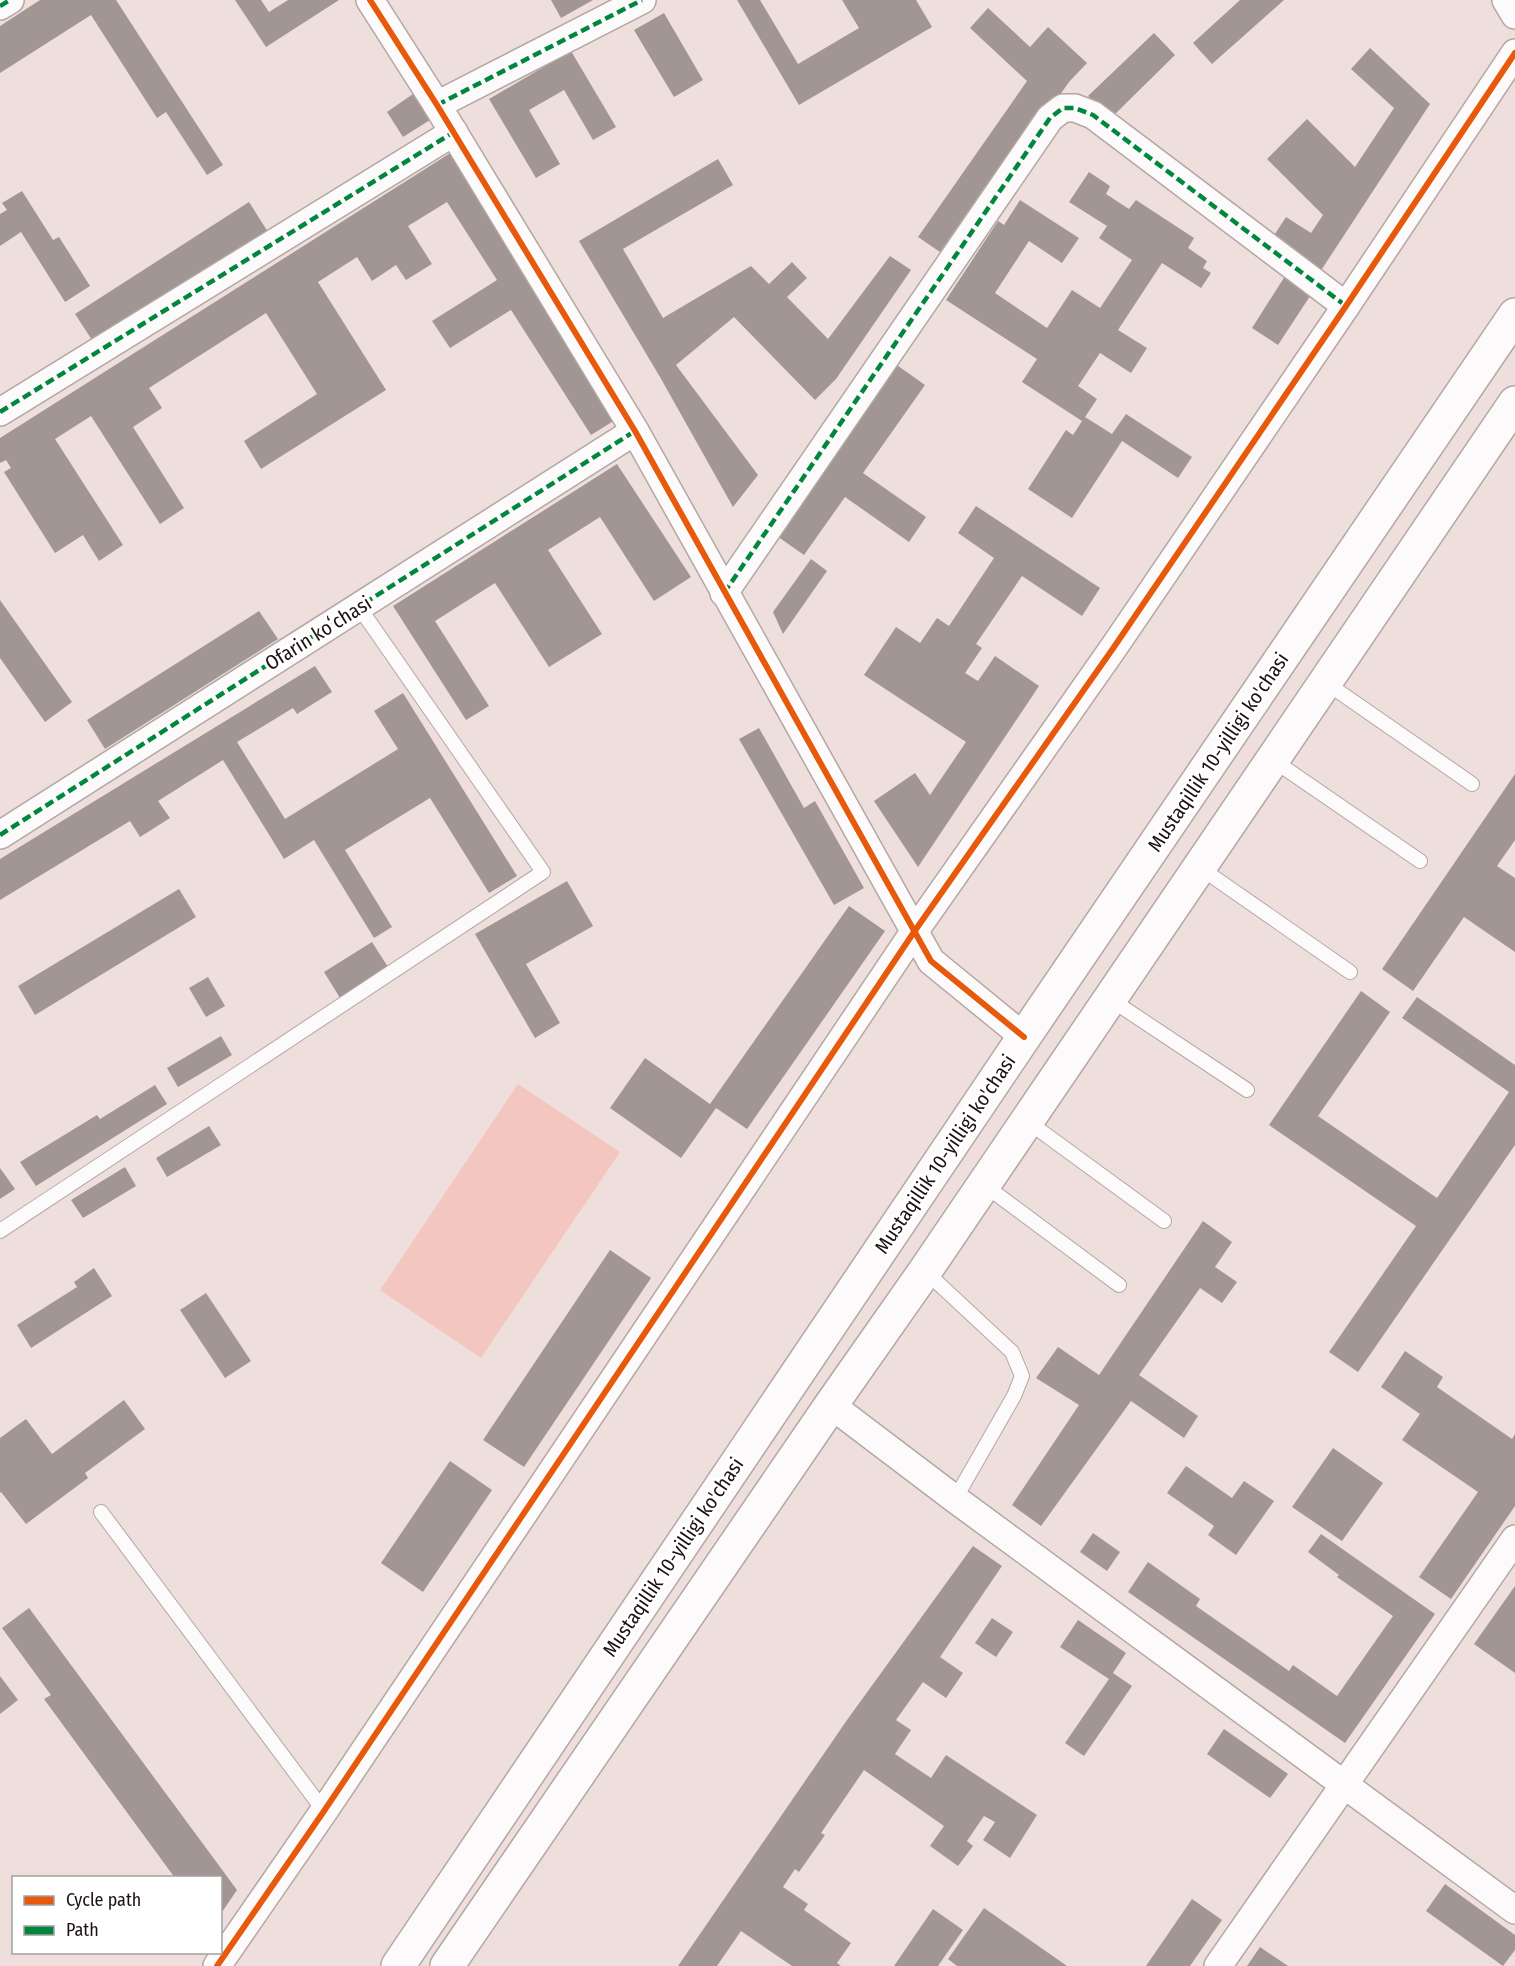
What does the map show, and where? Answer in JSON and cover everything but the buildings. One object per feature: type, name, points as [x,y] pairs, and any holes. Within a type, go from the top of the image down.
[{"type":"main road","name":"Mustaqillik 10-yilligi ko'chasi","points":[[398,1966],[1023,1037],[1515,315]]},
{"type":"main road","points":[[447,1966],[925,1271],[1325,682],[1510,423]]},
{"type":"street","points":[[0,6],[10,0]]},
{"type":"street","points":[[370,0],[454,132],[635,431],[931,961],[1023,1037]]},
{"type":"street","points":[[437,105],[642,0]]},
{"type":"street","points":[[1506,0],[1515,15]]},
{"type":"street","points":[[217,1966],[324,1812],[914,932],[1121,637],[1515,53]]},
{"type":"street","points":[[724,593],[1050,118],[1063,108],[1075,108],[1093,115],[1346,306]]},
{"type":"street","points":[[0,412],[454,132]]},
{"type":"street","name":"Ofarin koʻchasi","points":[[0,835],[635,431]]},
{"type":"street","points":[[831,1405],[955,1499],[1515,1910]]},
{"type":"street","points":[[1218,1966],[1515,1539]]},
{"type":"lane","points":[[0,1231],[543,873],[359,607]]},
{"type":"lane","points":[[1325,682],[1472,784]]},
{"type":"lane","points":[[1272,760],[1420,861]]},
{"type":"lane","points":[[1199,867],[1350,972]]},
{"type":"lane","points":[[1110,999],[1247,1090]]},
{"type":"lane","points":[[1027,1121],[1164,1221]]},
{"type":"lane","points":[[983,1184],[1119,1285]]},
{"type":"lane","points":[[925,1271],[1012,1352],[1022,1376],[1014,1396],[955,1499]]},
{"type":"lane","points":[[101,1512],[324,1812]]},
{"type":"shaded area","points":[[518,1084],[620,1152],[481,1358],[380,1290]]},
{"type":"marked path","points":[[0,6],[10,0]]},
{"type":"marked path","points":[[437,105],[642,0]]},
{"type":"marked path","points":[[724,593],[1050,118],[1063,108],[1075,108],[1093,115],[1346,306]]},
{"type":"marked path","points":[[0,412],[454,132]]},
{"type":"marked path","points":[[0,835],[635,431]]},
{"type":"cycle path","points":[[370,0],[437,105],[635,431],[931,961],[1024,1037]]},
{"type":"cycle path","points":[[217,1966],[324,1811],[914,932],[1114,647],[1515,53]]}]
